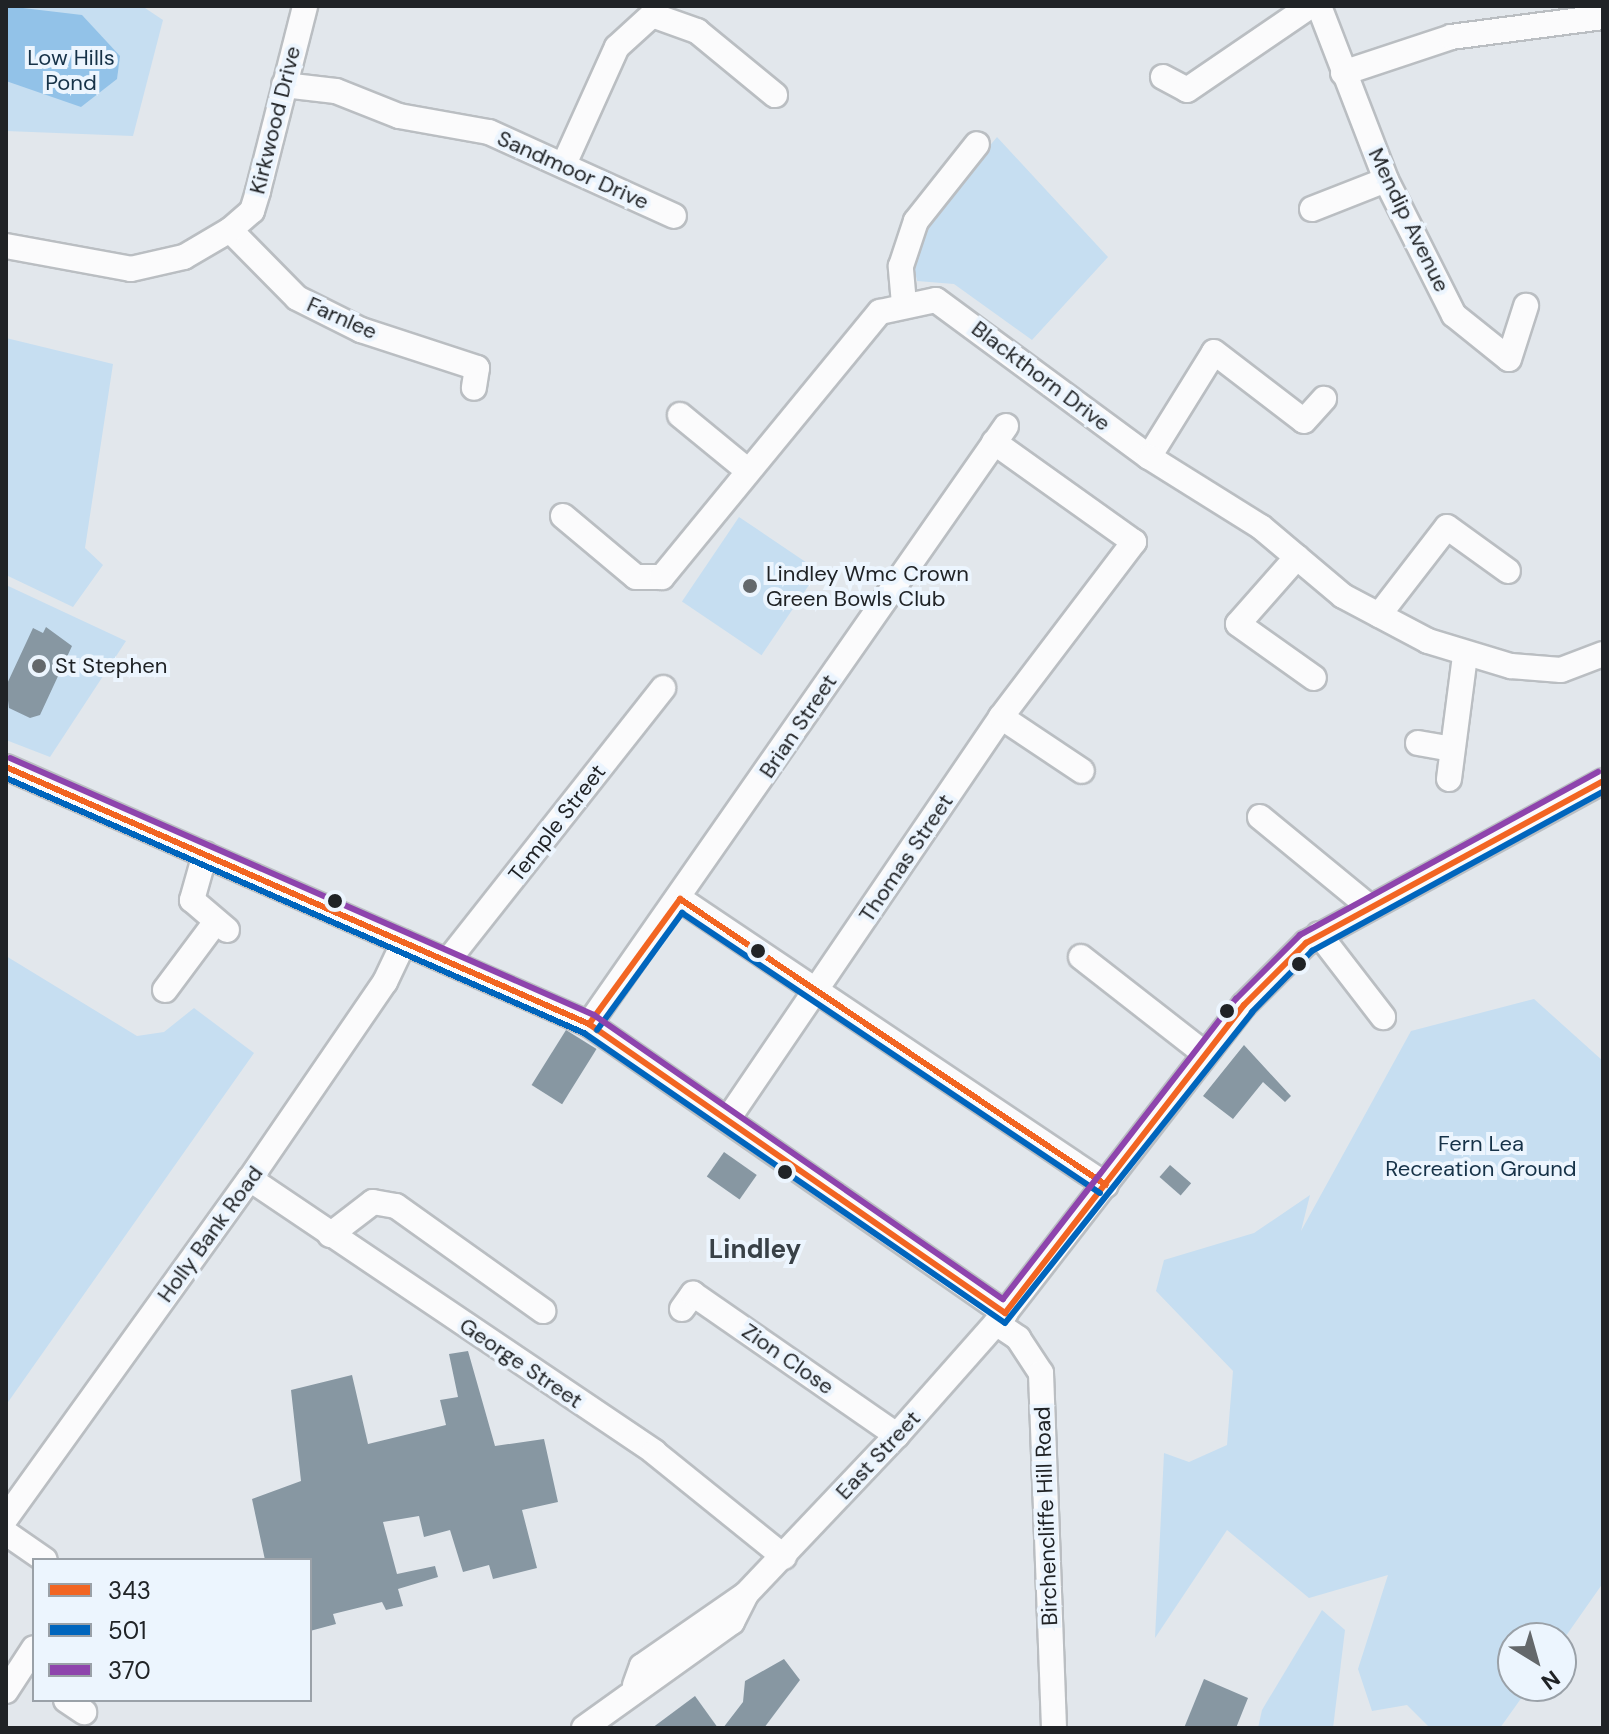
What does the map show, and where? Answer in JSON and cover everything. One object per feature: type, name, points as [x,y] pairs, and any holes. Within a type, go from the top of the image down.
[{"type":"street","name":"Kirkwood Drive","points":[[6,246],[131,269],[184,257],[230,230],[252,211],[305,6]]},
{"type":"street","points":[[1163,77],[1187,90],[1284,17],[1310,6]]},
{"type":"street","name":"Mendip Avenue","points":[[1319,6],[1386,180],[1454,315],[1472,335],[1509,359],[1526,306]]},
{"type":"street","points":[[565,162],[617,47],[652,15],[697,31],[775,95]]},
{"type":"street","points":[[1343,73],[1451,37],[1603,17]]},
{"type":"street","name":"Sandmoor Drive","points":[[284,85],[336,91],[399,116],[489,132],[565,162],[674,216]]},
{"type":"street","points":[[563,516],[636,577],[654,580],[880,312],[904,304],[901,266],[916,221],[977,144]]},
{"type":"street","points":[[1312,209],[1386,180]]},
{"type":"street","name":"Farnlee","points":[[230,230],[297,298],[361,330],[479,368]]},
{"type":"street","name":"Blackthorn Drive","points":[[904,304],[936,300],[1149,457],[1197,482],[1379,615],[1465,655],[1561,670],[1603,654]]},
{"type":"street","points":[[1149,457],[1214,352],[1304,421],[1324,399]]},
{"type":"street","points":[[680,415],[747,470]]},
{"type":"street","name":"Brian Street","points":[[589,1024],[680,899],[1000,434],[1134,542],[1121,556]]},
{"type":"street","points":[[1379,615],[1447,527],[1508,571]]},
{"type":"street","name":"Thomas Street","points":[[728,1119],[819,990],[1001,717],[1121,556]]},
{"type":"street","points":[[1297,557],[1238,624],[1314,678]]},
{"type":"street","points":[[1449,779],[1465,655]]},
{"type":"street","name":"Temple Street","points":[[450,958],[663,688]]},
{"type":"street","points":[[1001,717],[1082,771]]},
{"type":"street","points":[[1418,743],[1451,749]]},
{"type":"street","name":"Birchencliffe Hill Road","points":[[6,767],[404,942],[450,958],[589,1024],[728,1119],[1000,1318],[1018,1338],[1041,1373],[1054,1728]]},
{"type":"street","name":"East Street","points":[[584,1728],[635,1685],[653,1680],[732,1622],[746,1594],[897,1435],[1000,1318],[1244,1005],[1319,934],[1367,905],[1603,781]]},
{"type":"street","points":[[1260,817],[1367,905]]},
{"type":"street","points":[[165,990],[221,927],[192,900],[205,854]]},
{"type":"street","points":[[680,899],[1106,1185]]},
{"type":"street","points":[[1319,934],[1383,1017]]},
{"type":"street","name":"Holly Bank Road","points":[[6,1518],[250,1179],[385,982],[404,942]]},
{"type":"street","points":[[1081,957],[1205,1054]]},
{"type":"street","name":"George Street","points":[[250,1179],[654,1452],[784,1557]]},
{"type":"street","points":[[330,1235],[373,1202],[396,1206],[543,1311]]},
{"type":"street","name":"Zion Close","points":[[682,1309],[693,1294],[897,1435]]},
{"type":"street","points":[[6,1533],[42,1558]]},
{"type":"street","points":[[6,1691],[30,1665]]},
{"type":"green space","name":"Low Hills Pond","points":[[6,6],[142,6],[163,20],[133,136],[6,131]]},
{"type":"green space","points":[[997,137],[1108,257],[1032,340],[954,284],[917,281],[912,257],[917,234]]},
{"type":"green space","points":[[6,338],[113,364],[85,548],[103,565],[73,607],[6,575]]},
{"type":"green space","name":"Lindley Wmc Crown Green Bowls Club","points":[[739,517],[819,571],[762,655],[682,602]]},
{"type":"green space","points":[[6,585],[126,641],[50,757],[6,740]]},
{"type":"green space","points":[[6,956],[137,1036],[164,1032],[194,1008],[254,1053],[6,1405]]},
{"type":"green space","name":"Fern Lea Recreation Ground","points":[[1534,999],[1603,1061],[1603,1583],[1576,1622],[1497,1622],[1497,1702],[1519,1702],[1500,1728],[1430,1728],[1407,1705],[1372,1711],[1358,1669],[1388,1575],[1309,1598],[1227,1530],[1155,1638],[1164,1453],[1189,1462],[1227,1445],[1233,1371],[1156,1291],[1164,1260],[1254,1233],[1310,1195],[1301,1231],[1411,1031]]},
{"type":"green space","points":[[1322,1610],[1345,1630],[1333,1728],[1258,1728],[1262,1710]]},
{"type":"water","points":[[6,6],[82,15],[120,56],[117,79],[81,107],[6,81]]},
{"type":"building","name":"St Stephen","points":[[46,627],[72,646],[40,715],[30,718],[9,708],[6,686],[33,628],[43,633]]},
{"type":"building","points":[[566,1030],[597,1049],[562,1104],[532,1085]]},
{"type":"building","points":[[1244,1045],[1291,1096],[1285,1102],[1263,1082],[1233,1119],[1203,1096]]},
{"type":"building","points":[[724,1152],[757,1175],[740,1200],[707,1177]]},
{"type":"building","points":[[1170,1165],[1191,1183],[1181,1195],[1160,1177]]},
{"type":"building","points":[[468,1351],[495,1446],[544,1439],[558,1502],[522,1510],[537,1568],[493,1579],[489,1565],[463,1572],[450,1530],[424,1537],[419,1516],[383,1522],[397,1574],[435,1566],[438,1577],[398,1589],[403,1606],[386,1610],[382,1602],[333,1614],[336,1624],[312,1630],[312,1558],[265,1558],[252,1499],[301,1481],[291,1390],[352,1375],[368,1444],[446,1425],[440,1400],[458,1397],[449,1354]]},
{"type":"building","points":[[784,1659],[800,1680],[764,1728],[723,1728],[743,1702],[745,1681]]},
{"type":"building","points":[[1204,1679],[1248,1698],[1236,1728],[1184,1728]]},
{"type":"building","points":[[695,1696],[718,1728],[652,1728]]},
{"type":"transit line","name":"370","points":[[10,758],[594,1015],[1003,1299],[1236,999],[1300,935],[1598,772]]},
{"type":"transit line","name":"343","points":[[6,767],[589,1024],[1005,1313],[1244,1005],[1306,943],[1603,781]]},
{"type":"transit line","name":"501","points":[[6,778],[584,1033],[1005,1323],[1252,1012],[1312,951],[1603,792]]},
{"type":"transit line","name":"343","points":[[589,1024],[680,899],[1106,1185]]},
{"type":"transit line","name":"501","points":[[597,1030],[682,913],[1100,1193]]},
{"type":"place","name":"Lindley Wmc Crown Green Bowls Club","points":[[750,586]]},
{"type":"place","name":"St Stephen","points":[[39,666]]},
{"type":"district","name":"Lindley","points":[[755,1250]]}]
